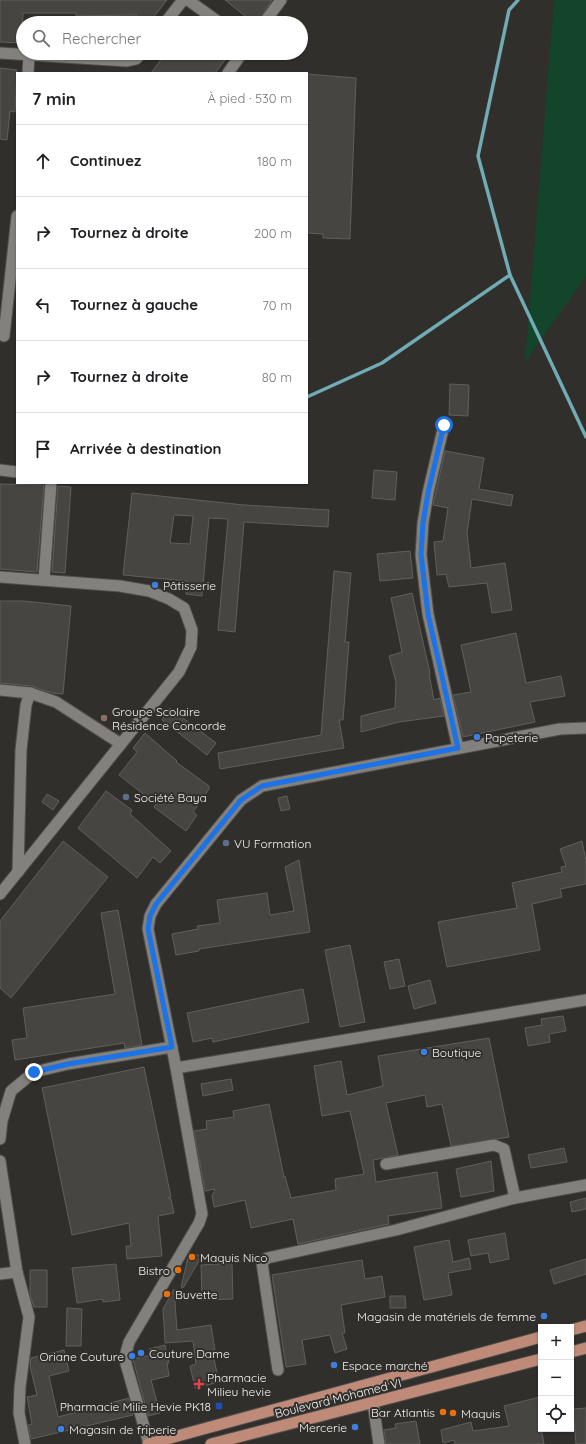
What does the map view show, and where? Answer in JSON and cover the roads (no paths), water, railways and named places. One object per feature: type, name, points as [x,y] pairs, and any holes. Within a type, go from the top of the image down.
[{"type":"main road","points":[[574,1329],[586,1326]]},
{"type":"main road","name":"Boulevard Mohamed VI","points":[[148,1444],[538,1338]]},
{"type":"main road","points":[[574,1351],[586,1348]]},
{"type":"main road","name":"Boulevard Mohamed VI","points":[[211,1444],[228,1442],[538,1361]]},
{"type":"street","points":[[170,16],[183,0]]},
{"type":"street","points":[[188,0],[210,16]]},
{"type":"street","points":[[269,16],[281,0]]},
{"type":"street","points":[[0,53],[16,54]]},
{"type":"street","points":[[28,72],[29,60]]},
{"type":"street","points":[[111,60],[132,60]]},
{"type":"street","points":[[229,72],[237,60]]},
{"type":"street","points":[[127,61],[127,72]]},
{"type":"street","points":[[4,336],[16,225]]},
{"type":"street","points":[[444,425],[428,493],[423,523],[421,554],[428,614],[458,748]]},
{"type":"street","points":[[0,470],[16,472]]},
{"type":"street","points":[[44,580],[51,484]]},
{"type":"street","points":[[0,577],[120,586],[149,591],[169,599],[184,608],[192,630],[191,647],[179,672],[0,894]]},
{"type":"street","points":[[0,690],[30,694],[56,702],[121,744]]},
{"type":"street","points":[[18,872],[21,750],[26,705],[30,694]]},
{"type":"street","points":[[148,1444],[126,1364],[126,1353],[129,1342],[199,1223],[202,1214],[176,1068],[148,929],[150,916],[156,904],[241,800],[262,786],[560,728],[586,728]]},
{"type":"street","points":[[176,1068],[586,1000]]},
{"type":"street","points":[[0,1139],[2,1121],[11,1091],[34,1072],[68,1064],[172,1047]]},
{"type":"street","points":[[386,1164],[494,1145],[504,1149],[514,1198]]},
{"type":"street","points":[[0,1161],[17,1272],[29,1317],[20,1387],[19,1413],[25,1444]]},
{"type":"street","points":[[278,1370],[262,1263],[264,1260],[396,1230],[514,1198],[586,1186]]},
{"type":"street","points":[[0,1274],[17,1272]]},
{"type":"street","points":[[373,1403],[379,1444]]},
{"type":"waterway","points":[[518,0],[509,10],[478,156],[510,275],[586,437]]},
{"type":"waterway","points":[[308,397],[382,363],[510,275]]},
{"type":"place","name":"Pâtisserie","points":[[155,585]]},
{"type":"place","name":"Groupe Scolaire Résidence Concorde","points":[[104,718]]},
{"type":"place","name":"Papeterie","points":[[477,737]]},
{"type":"place","name":"Société Baya","points":[[126,797]]},
{"type":"place","name":"VU Formation","points":[[226,843]]},
{"type":"place","name":"Boutique","points":[[424,1052]]},
{"type":"place","name":"Maquis Nico","points":[[192,1257]]},
{"type":"place","name":"Bistro","points":[[178,1270]]},
{"type":"place","name":"Buvette","points":[[167,1294]]},
{"type":"place","name":"Magasin de matériels de femme","points":[[544,1316]]},
{"type":"place","name":"Couture Dame","points":[[141,1353]]},
{"type":"place","name":"Oriane Couture","points":[[132,1356]]},
{"type":"place","name":"Espace marché","points":[[334,1365]]},
{"type":"place","name":"Pharmacie Milieu hevie","points":[[199,1384]]},
{"type":"place","name":"Pharmacie Milie Hevie PK18","points":[[219,1406]]},
{"type":"place","name":"Bar Atlantis","points":[[443,1412]]},
{"type":"place","name":"Maquis","points":[[453,1413]]},
{"type":"place","name":"Mercerie","points":[[355,1427]]},
{"type":"place","name":"Magasin de friperie","points":[[61,1429]]}]
